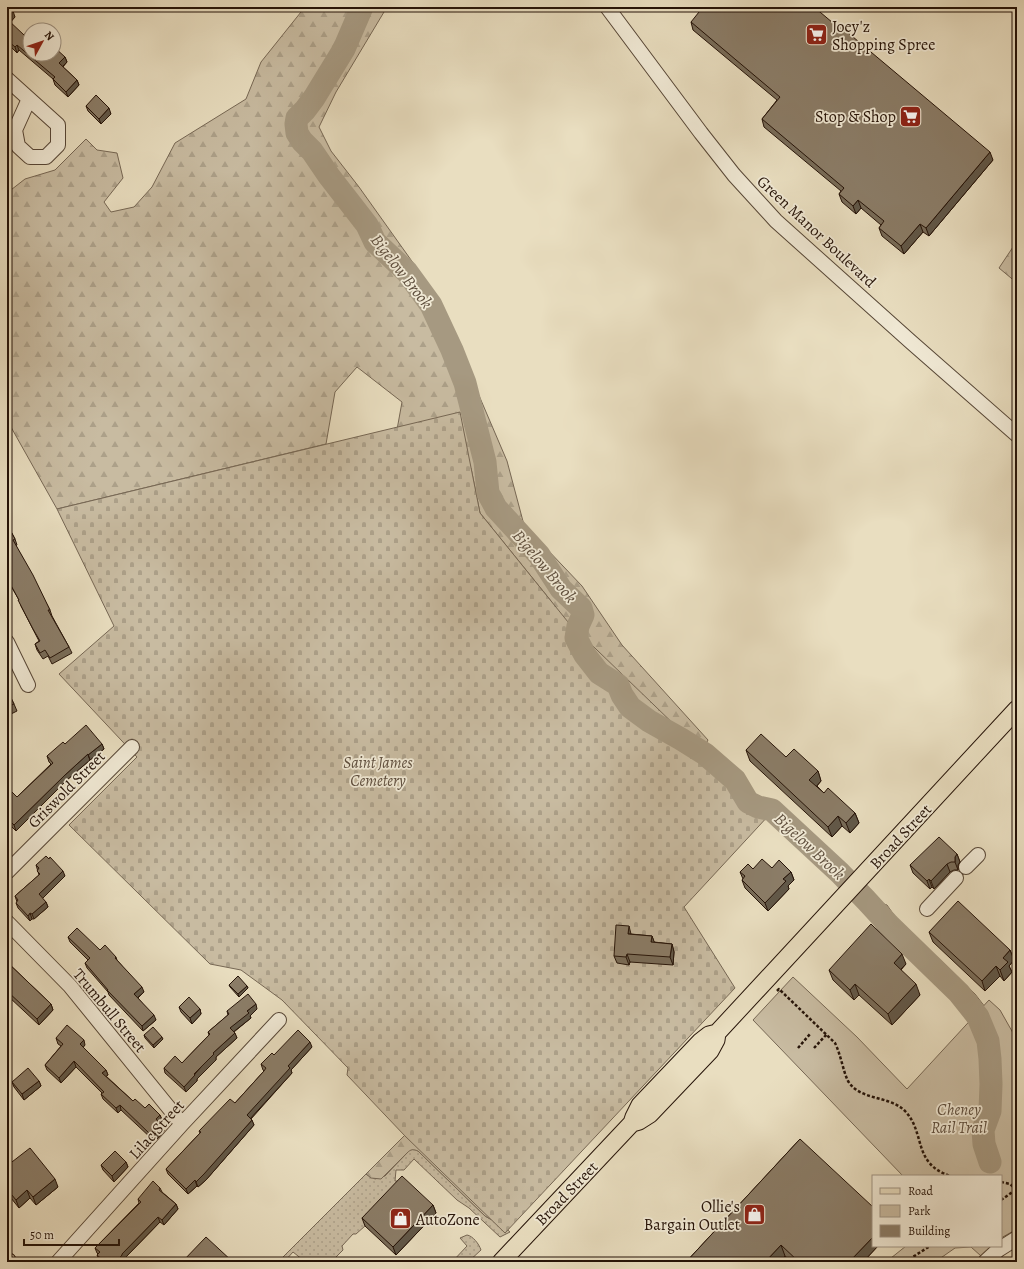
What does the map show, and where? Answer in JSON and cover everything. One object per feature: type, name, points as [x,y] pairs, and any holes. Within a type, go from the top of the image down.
[{"type":"main road","name":"Broad Street","points":[[501,1262],[632,1123],[636,1111],[646,1099],[704,1038],[717,1033],[1017,709]]},
{"type":"street","name":"Green Manor Boulevard","points":[[608,7],[729,169],[776,221],[1017,435]]},
{"type":"street","points":[[7,79],[29,99]]},
{"type":"street","points":[[7,642],[28,685]]},
{"type":"street","name":"Griswold Street","points":[[7,872],[132,747]]},
{"type":"street","points":[[966,867],[978,855]]},
{"type":"street","points":[[927,909],[956,878]]},
{"type":"street","name":"Trumbull Street","points":[[7,922],[70,986],[182,1124]]},
{"type":"street","name":"Lilac Street","points":[[58,1262],[182,1124],[279,1020]]},
{"type":"street","points":[[985,1262],[998,1250],[1017,1238]]},
{"type":"path","points":[[779,989],[835,1043],[839,1050],[848,1080],[855,1088],[865,1094],[896,1104],[905,1111],[913,1123],[923,1153],[931,1166],[942,1174],[946,1175]]},
{"type":"path","points":[[798,1048],[810,1034]]},
{"type":"path","points":[[814,1048],[827,1034]]},
{"type":"path","points":[[816,1040],[819,1043]]},
{"type":"path","points":[[1002,1182],[1010,1184],[1017,1190],[1002,1199]]},
{"type":"path","points":[[905,1262],[928,1247]]},
{"type":"green space","points":[[305,7],[387,7],[336,92],[319,127],[331,151],[359,187],[436,295],[507,461],[524,525],[582,586],[622,645],[708,740],[697,761],[690,876],[551,601],[480,513],[471,468],[387,485],[402,402],[357,367],[335,392],[326,444],[57,509],[7,420],[7,193],[25,179],[55,170],[86,139],[97,150],[117,153],[123,178],[104,202],[111,212],[134,207],[152,187],[175,143],[246,99],[261,62]]},
{"type":"green space","points":[[1017,241],[1017,283],[999,268]]},
{"type":"green space","name":"Saint James Cemetery","points":[[460,412],[480,513],[568,622],[712,761],[770,814],[684,907],[735,988],[505,1233],[405,1136],[347,1075],[348,1068],[282,1000],[241,970],[210,964],[69,825],[137,757],[59,674],[114,626],[57,509]]},
{"type":"green space","points":[[881,903],[887,905],[894,915],[975,994],[992,1016],[969,1023],[945,992],[877,929],[873,921],[873,917],[876,909]]},
{"type":"green space","name":"Cheney Rail Trail","points":[[793,977],[857,1037],[907,1089],[989,1000],[1000,1010],[1017,1040],[1017,1229],[1002,1237],[1002,1175],[902,1175],[753,1020]]},
{"type":"green space","points":[[406,1134],[494,1221],[485,1216],[416,1150],[408,1152],[381,1179],[371,1178],[366,1174]]},
{"type":"green space","points":[[414,1149],[418,1151],[485,1216],[499,1222],[510,1232],[500,1237],[469,1208],[457,1200],[414,1159],[404,1170],[396,1170],[395,1181],[403,1181],[365,1226],[356,1234],[353,1234],[342,1246],[343,1250],[336,1257],[341,1262],[302,1262],[303,1260],[293,1252],[284,1262],[278,1262],[366,1174],[375,1179],[385,1176],[410,1150]]},
{"type":"green space","points":[[467,1235],[476,1241],[481,1250],[468,1262],[452,1262],[467,1246],[460,1238]]},
{"type":"green space","points":[[905,1247],[971,1247],[955,1248],[935,1262],[886,1262]]},
{"type":"green space","points":[[971,1247],[990,1247],[981,1256]]},
{"type":"building","points":[[7,7],[13,11],[7,18]]},
{"type":"building","points":[[703,7],[814,7],[839,28],[840,26],[990,152],[926,228],[920,224],[901,246],[879,228],[884,221],[858,200],[853,206],[839,194],[844,188],[762,119],[780,97],[691,22]]},
{"type":"building","points":[[7,19],[22,33],[22,49],[17,45],[15,47],[7,40]]},
{"type":"building","points":[[37,62],[60,62],[59,63],[77,80],[66,92],[53,79],[55,77]]},
{"type":"building","points":[[96,95],[109,108],[99,119],[86,106]]},
{"type":"building","points":[[7,524],[15,539],[13,540],[33,575],[50,610],[48,610],[69,647],[50,658],[45,650],[40,653],[35,644],[40,641],[8,580],[7,581]]},
{"type":"building","points":[[7,690],[14,704],[7,707]]},
{"type":"building","points":[[86,725],[102,744],[88,754],[65,775],[14,825],[7,818],[7,793],[10,790],[17,797],[53,763],[47,756],[63,742],[65,744]]},
{"type":"building","points":[[761,734],[786,757],[794,749],[818,771],[809,780],[824,793],[828,788],[855,813],[846,823],[838,816],[828,827],[746,750]]},
{"type":"building","points":[[1017,761],[1017,769],[1013,765]]},
{"type":"building","points":[[939,837],[957,854],[955,857],[955,862],[947,864],[931,881],[929,879],[927,881],[910,865]]},
{"type":"building","points":[[46,856],[49,859],[50,857],[63,871],[39,894],[46,902],[28,916],[16,903],[18,900],[15,896],[40,874],[37,871],[39,868],[36,865]]},
{"type":"building","points":[[762,859],[772,868],[779,860],[791,872],[783,879],[786,881],[765,903],[742,880],[745,876],[740,872],[748,864],[753,869]]},
{"type":"building","points":[[958,901],[1010,950],[1003,958],[1008,962],[1000,970],[996,966],[982,981],[929,932]]},
{"type":"building","points":[[871,924],[902,954],[894,963],[916,984],[888,1014],[855,984],[850,990],[829,970]]},
{"type":"building","points":[[616,925],[629,926],[628,934],[652,936],[651,942],[672,944],[670,957],[627,954],[626,957],[614,956]]},
{"type":"building","points":[[77,928],[100,950],[105,945],[142,987],[134,994],[154,1015],[142,1026],[107,990],[85,963],[90,958],[68,937]]},
{"type":"building","points":[[7,962],[51,1004],[37,1019],[7,991],[9,988],[7,986]]},
{"type":"building","points":[[238,976],[247,986],[238,994],[229,985]]},
{"type":"building","points":[[248,994],[256,1004],[247,1011],[249,1013],[230,1028],[235,1033],[213,1053],[214,1054],[194,1074],[195,1075],[184,1087],[164,1068],[175,1056],[182,1063],[210,1034],[208,1032],[229,1014],[227,1011]]},
{"type":"building","points":[[189,997],[200,1009],[190,1018],[179,1007]]},
{"type":"building","points":[[67,1025],[84,1040],[80,1044],[106,1070],[102,1073],[133,1101],[135,1099],[145,1108],[149,1104],[160,1115],[156,1119],[162,1126],[155,1134],[152,1131],[150,1134],[120,1105],[116,1108],[101,1094],[104,1092],[74,1061],[59,1078],[45,1065],[63,1044],[56,1038]]},
{"type":"building","points":[[153,1027],[162,1037],[153,1045],[144,1035]]},
{"type":"building","points":[[298,1030],[310,1042],[288,1066],[290,1068],[247,1115],[252,1120],[204,1174],[186,1189],[166,1169],[201,1132],[199,1131],[230,1099],[235,1103],[266,1068],[261,1064],[272,1053],[274,1055]]},
{"type":"building","points":[[28,1068],[39,1081],[22,1094],[12,1082]]},
{"type":"building","points":[[800,1139],[872,1206],[872,1238],[849,1262],[799,1262],[781,1245],[765,1262],[686,1262]]},
{"type":"building","points":[[30,1148],[55,1179],[33,1197],[27,1190],[16,1200],[7,1189],[7,1169],[10,1167],[8,1165]]},
{"type":"building","points":[[115,1151],[126,1162],[112,1176],[101,1165]]},
{"type":"building","name":"AutoZone","points":[[402,1176],[433,1205],[393,1247],[362,1218]]},
{"type":"building","points":[[153,1181],[160,1188],[159,1190],[176,1204],[162,1220],[158,1217],[116,1262],[110,1258],[105,1262],[97,1255],[100,1252],[95,1248],[141,1202],[138,1199]]},
{"type":"building","points":[[206,1237],[233,1262],[182,1262]]},
{"type":"waterway","name":"Bigelow Brook","points":[[362,7],[344,49],[314,98],[297,118],[297,133],[367,225],[375,242],[407,272],[431,305],[452,350],[465,383],[485,462],[488,493],[496,508],[539,555],[561,589],[581,608],[583,615],[578,626],[576,638],[585,655],[599,673],[618,685],[622,695],[630,707],[649,721],[705,754],[735,780],[748,802],[758,807],[772,810],[840,873],[889,925],[959,993],[978,1017],[988,1041],[990,1059],[990,1111],[983,1130],[984,1144],[990,1162]]},
{"type":"waterway","points":[[1014,257],[1017,253]]},
{"type":"place","name":"Joey'z Shopping Spree","points":[[816,35]]},
{"type":"place","name":"Stop & Shop","points":[[911,116]]},
{"type":"place","name":"Ollie's Bargain Outlet","points":[[755,1215]]},
{"type":"place","name":"AutoZone","points":[[401,1219]]}]
